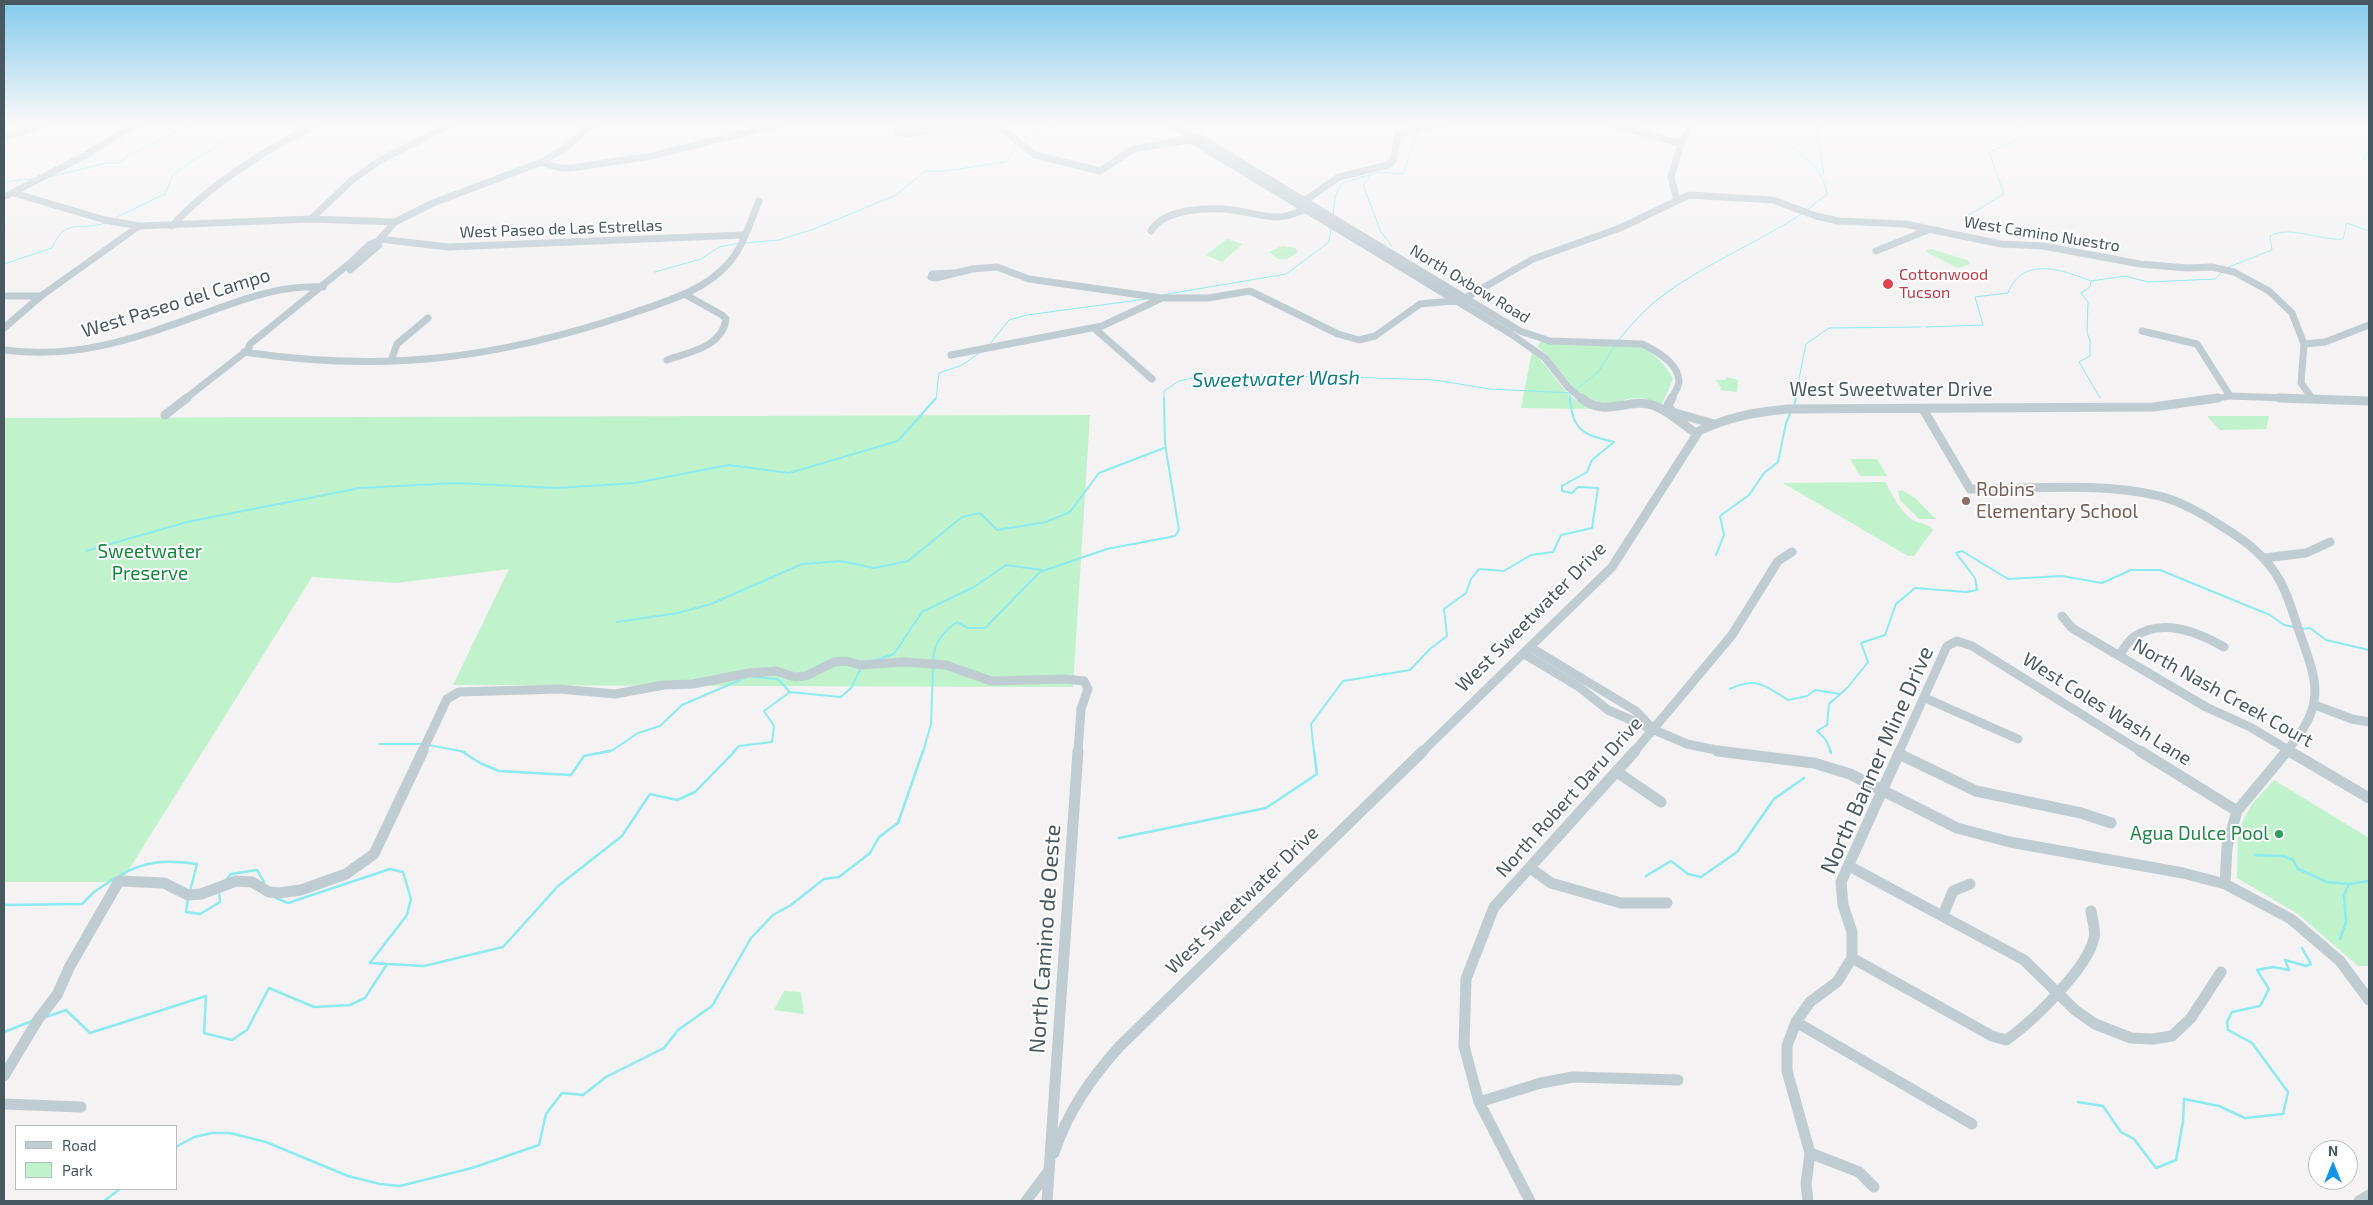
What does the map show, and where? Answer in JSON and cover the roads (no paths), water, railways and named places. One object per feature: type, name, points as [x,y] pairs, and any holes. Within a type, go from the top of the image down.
[{"type":"street","points":[[4,197],[38,180]]},
{"type":"street","points":[[172,226],[190,207],[227,180]]},
{"type":"street","points":[[310,219],[352,180]]},
{"type":"street","points":[[164,415],[246,351],[258,344],[324,287],[379,245],[378,240],[397,221],[433,203],[491,180]]},
{"type":"street","name":"North Oxbow Road","points":[[1256,180],[1535,350],[1545,358],[1568,387],[1586,402],[1600,407],[1615,408],[1640,403],[1655,406],[1697,434]]},
{"type":"street","name":"North Oxbow Road","points":[[1270,180],[1520,331],[1535,338],[1628,342],[1642,344],[1654,350],[1676,368],[1679,383],[1668,405],[1672,412],[1714,424]]},
{"type":"street","points":[[1151,231],[1153,225],[1159,219],[1206,210],[1226,209],[1281,217],[1304,210],[1304,201],[1334,180]]},
{"type":"street","points":[[1672,180],[1677,200]]},
{"type":"street","points":[[14,193],[104,220],[139,226],[310,219],[397,221]]},
{"type":"street","name":"West Camino Nuestro","points":[[952,272],[997,267],[1029,279],[1162,298],[1208,298],[1250,291],[1338,334],[1359,340],[1375,336],[1420,304],[1465,297],[1533,259],[1620,228],[1689,195],[1773,200],[1816,216],[1839,221],[1905,224],[2001,244],[2043,246],[2140,264],[2186,268],[2212,267],[2234,272],[2254,281],[2282,302],[2292,314],[2304,344],[2300,375],[2301,383],[2311,398]]},
{"type":"street","points":[[246,351],[298,360],[392,361],[450,357],[540,342],[686,295],[727,265],[759,201]]},
{"type":"street","points":[[4,328],[42,296],[139,226]]},
{"type":"street","points":[[1876,251],[1918,232],[1935,229]]},
{"type":"street","name":"West Paseo de Las Estrellas","points":[[378,240],[448,248],[743,235]]},
{"type":"street","name":"West Paseo del Campo","points":[[4,350],[57,353],[96,348],[145,334],[281,287],[324,287]]},
{"type":"street","points":[[667,360],[707,345],[721,336],[726,326],[726,319],[717,310],[686,295]]},
{"type":"street","points":[[4,296],[42,296]]},
{"type":"street","name":"West Camino Nuestro","points":[[951,355],[1102,326],[1162,298]]},
{"type":"street","points":[[392,361],[396,344],[428,318]]},
{"type":"street","points":[[2304,344],[2324,342],[2369,325]]},
{"type":"street","points":[[1094,328],[1152,379]]},
{"type":"street","points":[[2142,331],[2197,344],[2230,396]]},
{"type":"street","name":"West Sweetwater Drive","points":[[1026,1201],[1049,1171],[1059,1137],[1073,1106],[1098,1068],[1612,567],[1697,434],[1714,424],[1746,412],[1788,409],[2150,407],[2230,396],[2369,401]]},
{"type":"street","points":[[1923,409],[1970,489],[2130,491],[2160,496],[2243,539],[2264,558],[2281,582],[2313,668],[2314,705],[2305,729],[2237,811],[2227,847],[2226,884]]},
{"type":"street","points":[[2264,558],[2302,556],[2318,551],[2330,542]]},
{"type":"street","name":"North Robert Daru Drive","points":[[1530,1201],[1526,1197],[1479,1102],[1464,1046],[1466,979],[1494,908],[1617,772],[1732,635],[1778,560],[1792,552]]},
{"type":"street","name":"North Nash Creek Court","points":[[2062,616],[2072,628],[2206,707],[2250,727],[2369,798]]},
{"type":"street","points":[[2119,655],[2133,638],[2144,632],[2157,629],[2185,630],[2205,636],[2224,647]]},
{"type":"street","name":"North Banner Mine Drive","points":[[1852,958],[1852,932],[1843,904],[1841,882],[1948,646],[1956,639]]},
{"type":"street","name":"West Coles Wash Lane","points":[[1956,639],[1972,646],[2237,811]]},
{"type":"street","points":[[1527,650],[1608,710],[1688,744],[1720,751],[1814,763],[1850,774],[1957,828],[2010,842],[2183,873],[2226,884],[2291,919],[2340,961],[2369,1000]]},
{"type":"street","points":[[1527,650],[1636,712],[1653,729]]},
{"type":"street","points":[[4,1076],[39,1018],[57,995],[70,966],[119,881],[164,883],[188,895],[201,894],[236,881],[252,882],[269,892],[279,893],[301,890],[346,874],[374,854],[447,699],[459,692],[560,689],[616,694],[664,685],[693,684],[749,672],[776,671],[795,677],[806,676],[834,662],[846,661],[860,665],[904,662],[946,665],[990,681],[1064,679],[1084,681]]},
{"type":"street","name":"North Camino de Oeste","points":[[1047,1201],[1081,708],[1088,689],[1084,681]]},
{"type":"street","points":[[1925,698],[2018,739]]},
{"type":"street","points":[[2314,705],[2369,722]]},
{"type":"street","points":[[1899,754],[1948,780],[1986,794],[2092,815],[2111,823]]},
{"type":"street","points":[[1617,772],[1661,802]]},
{"type":"street","points":[[1849,866],[2024,960],[2075,1010],[2095,1024],[2131,1038],[2153,1040],[2172,1036],[2191,1018],[2221,972]]},
{"type":"street","points":[[1530,868],[1551,883],[1621,903],[1667,903]]},
{"type":"street","points":[[1943,915],[1953,891],[1970,884]]},
{"type":"street","points":[[1808,1201],[1806,1184],[1810,1153],[1804,1126],[1787,1071],[1787,1046],[1796,1022],[1810,1002],[1837,982],[1852,958],[1992,1036],[2006,1040],[2017,1033],[2058,993],[2086,957],[2094,938],[2091,911]]},
{"type":"street","points":[[1796,1022],[1972,1124]]},
{"type":"street","points":[[1479,1102],[1541,1083],[1573,1077],[1678,1080]]},
{"type":"street","points":[[4,1104],[81,1107]]},
{"type":"street","points":[[1810,1153],[1859,1172],[1874,1187]]},
{"type":"street","points":[[2359,1201],[2369,1195]]},
{"type":"waterway","points":[[4,184],[19,180]]},
{"type":"waterway","points":[[113,219],[165,194],[171,180]]},
{"type":"waterway","points":[[744,243],[779,240],[814,229],[896,195],[914,180]]},
{"type":"waterway","points":[[1333,216],[1335,197],[1342,183],[1351,180]]},
{"type":"waterway","points":[[1367,180],[1363,185],[1381,232],[1392,246]]},
{"type":"waterway","name":"Sweetwater Wash","points":[[1807,210],[1827,194],[1823,180]]},
{"type":"waterway","points":[[1973,231],[1969,215],[2004,194],[1999,180]]},
{"type":"waterway","name":"Sweetwater Wash","points":[[1618,341],[1647,309],[1675,287],[1803,213]]},
{"type":"waterway","points":[[4,264],[52,248],[57,238],[68,228],[105,223]]},
{"type":"waterway","points":[[2226,268],[2272,250],[2270,236],[2278,233],[2287,232],[2343,239],[2347,223],[2369,231]]},
{"type":"waterway","points":[[1162,295],[1286,274],[1329,242],[1331,228]]},
{"type":"waterway","points":[[655,272],[701,259],[719,247],[739,243]]},
{"type":"waterway","points":[[1926,327],[1983,325],[1975,297],[2008,293],[2015,281],[2023,274],[2033,270],[2056,270],[2091,281]]},
{"type":"waterway","points":[[2091,281],[2125,276],[2148,282],[2215,279],[2223,271]]},
{"type":"waterway","points":[[2091,281],[2090,287],[2081,293],[2088,302],[2087,333],[2090,341],[2090,356],[2079,362],[2100,398]]},
{"type":"waterway","points":[[989,345],[1009,320],[1027,315],[1146,299]]},
{"type":"waterway","points":[[1795,399],[1806,344],[1829,328],[1921,327]]},
{"type":"waterway","name":"Sweetwater Wash","points":[[1576,390],[1599,371],[1615,345]]},
{"type":"waterway","points":[[936,399],[939,373],[962,365],[984,350]]},
{"type":"waterway","name":"Sweetwater Wash","points":[[1164,398],[1164,391],[1179,381],[1197,377],[1262,375],[1285,378],[1317,376],[1435,380],[1490,389],[1572,393]]},
{"type":"waterway","points":[[86,551],[187,522],[360,488],[456,483],[556,488],[635,483],[729,465],[789,473],[898,441],[936,398]]},
{"type":"waterway","name":"Sweetwater Wash","points":[[933,660],[937,643],[952,626],[957,622],[968,628],[985,628],[1040,572],[1107,549],[1175,536],[1179,530],[1165,444],[1164,398]]},
{"type":"waterway","points":[[1314,752],[1311,724],[1343,681],[1410,670],[1430,649],[1447,636],[1444,609],[1466,593],[1471,579],[1479,569],[1504,571],[1531,555],[1553,552],[1561,535],[1592,528],[1598,488],[1578,487],[1572,493],[1562,491],[1562,486],[1587,472],[1592,460],[1614,442],[1595,437],[1582,430],[1574,418],[1570,398]]},
{"type":"waterway","points":[[1794,406],[1796,398]]},
{"type":"waterway","points":[[1716,555],[1724,535],[1720,516],[1749,495],[1764,473],[1778,462],[1786,423],[1791,412]]},
{"type":"waterway","points":[[617,622],[678,613],[711,604],[802,564],[840,561],[874,568],[908,561],[962,517],[980,513],[997,530],[1046,522],[1070,512],[1099,473],[1164,448]]},
{"type":"waterway","points":[[1831,752],[1826,740],[1817,731],[1827,725],[1829,704],[1848,687],[1868,662],[1861,643],[1885,635],[1896,604],[1915,588],[1966,592],[1977,590],[1975,578],[1956,553],[1962,551],[2008,579],[2062,576],[2102,583],[2131,570],[2160,570],[2270,615],[2284,625],[2294,627]]},
{"type":"waterway","points":[[876,660],[894,654],[922,612],[974,587],[1006,565],[1042,570]]},
{"type":"waterway","points":[[2301,629],[2310,628],[2326,640],[2369,650]]},
{"type":"waterway","name":"Sweetwater Wash","points":[[923,752],[931,724],[933,667]]},
{"type":"waterway","points":[[733,752],[739,746],[772,742],[774,726],[764,711],[790,692],[841,697],[851,688],[861,668]]},
{"type":"waterway","points":[[604,752],[613,750],[638,733],[660,726],[682,705],[747,677]]},
{"type":"waterway","points":[[754,677],[778,679],[789,691]]},
{"type":"waterway","points":[[1730,689],[1747,683],[1760,684],[1788,700],[1807,696],[1815,690],[1840,694]]},
{"type":"waterway","points":[[379,744],[422,744]]},
{"type":"waterway","points":[[429,745],[462,751]]},
{"type":"waterway","points":[[462,751],[480,763],[499,771],[571,775],[584,756],[610,751]]},
{"type":"waterway","points":[[276,898],[288,903],[390,869],[403,872],[411,899],[407,915],[370,963],[424,966],[503,947],[558,886],[622,836],[650,794],[677,800],[695,792],[735,751]]},
{"type":"waterway","name":"Sweetwater Wash","points":[[178,1146],[194,1137],[212,1133],[230,1133],[266,1142],[348,1176],[380,1184],[400,1186],[472,1168],[539,1145],[546,1114],[562,1093],[583,1095],[606,1077],[664,1048],[678,1030],[712,1006],[751,938],[773,915],[791,905],[824,879],[839,877],[870,853],[879,837],[898,823],[923,751]]},
{"type":"waterway","points":[[1119,838],[1266,808],[1317,774],[1314,751]]},
{"type":"waterway","points":[[1646,876],[1671,861],[1688,874],[1701,877],[1737,852],[1774,799],[1804,778]]},
{"type":"waterway","points":[[2255,855],[2283,856],[2293,860],[2298,869],[2327,882],[2349,884]]},
{"type":"waterway","points":[[119,876],[138,867],[157,862],[197,864],[190,891]]},
{"type":"waterway","points":[[226,880],[231,874],[257,870],[264,882]]},
{"type":"waterway","points":[[4,905],[82,904],[94,892],[115,878]]},
{"type":"waterway","points":[[2349,884],[2369,881]]},
{"type":"waterway","points":[[2340,939],[2346,922],[2344,895],[2349,884]]},
{"type":"waterway","points":[[188,898],[186,912],[200,914],[220,902],[219,892]]},
{"type":"waterway","points":[[2078,1102],[2103,1106],[2121,1132],[2134,1139],[2156,1168],[2176,1160],[2183,1122],[2184,1099],[2219,1106],[2245,1118],[2283,1114],[2288,1092],[2252,1043],[2228,1030],[2227,1022],[2232,1012],[2260,1006],[2269,989],[2257,970],[2273,967],[2289,970],[2285,960],[2306,966],[2311,964],[2302,948]]},
{"type":"waterway","points":[[46,1017],[66,1010],[90,1033],[206,996],[204,1033],[232,1040],[247,1030],[269,988],[314,1007],[350,1005],[365,998],[387,964]]},
{"type":"waterway","points":[[4,1032],[32,1021]]},
{"type":"waterway","name":"Sweetwater Wash","points":[[104,1201],[119,1190]]},
{"type":"place","name":"Cottonwood Tucson","points":[[1888,284]]},
{"type":"place","name":"Robins Elementary School","points":[[1966,501]]},
{"type":"place","name":"Agua Dulce Pool","points":[[2279,834]]},
{"type":"park label","name":"Sweetwater Preserve","points":[[150,563]]}]
